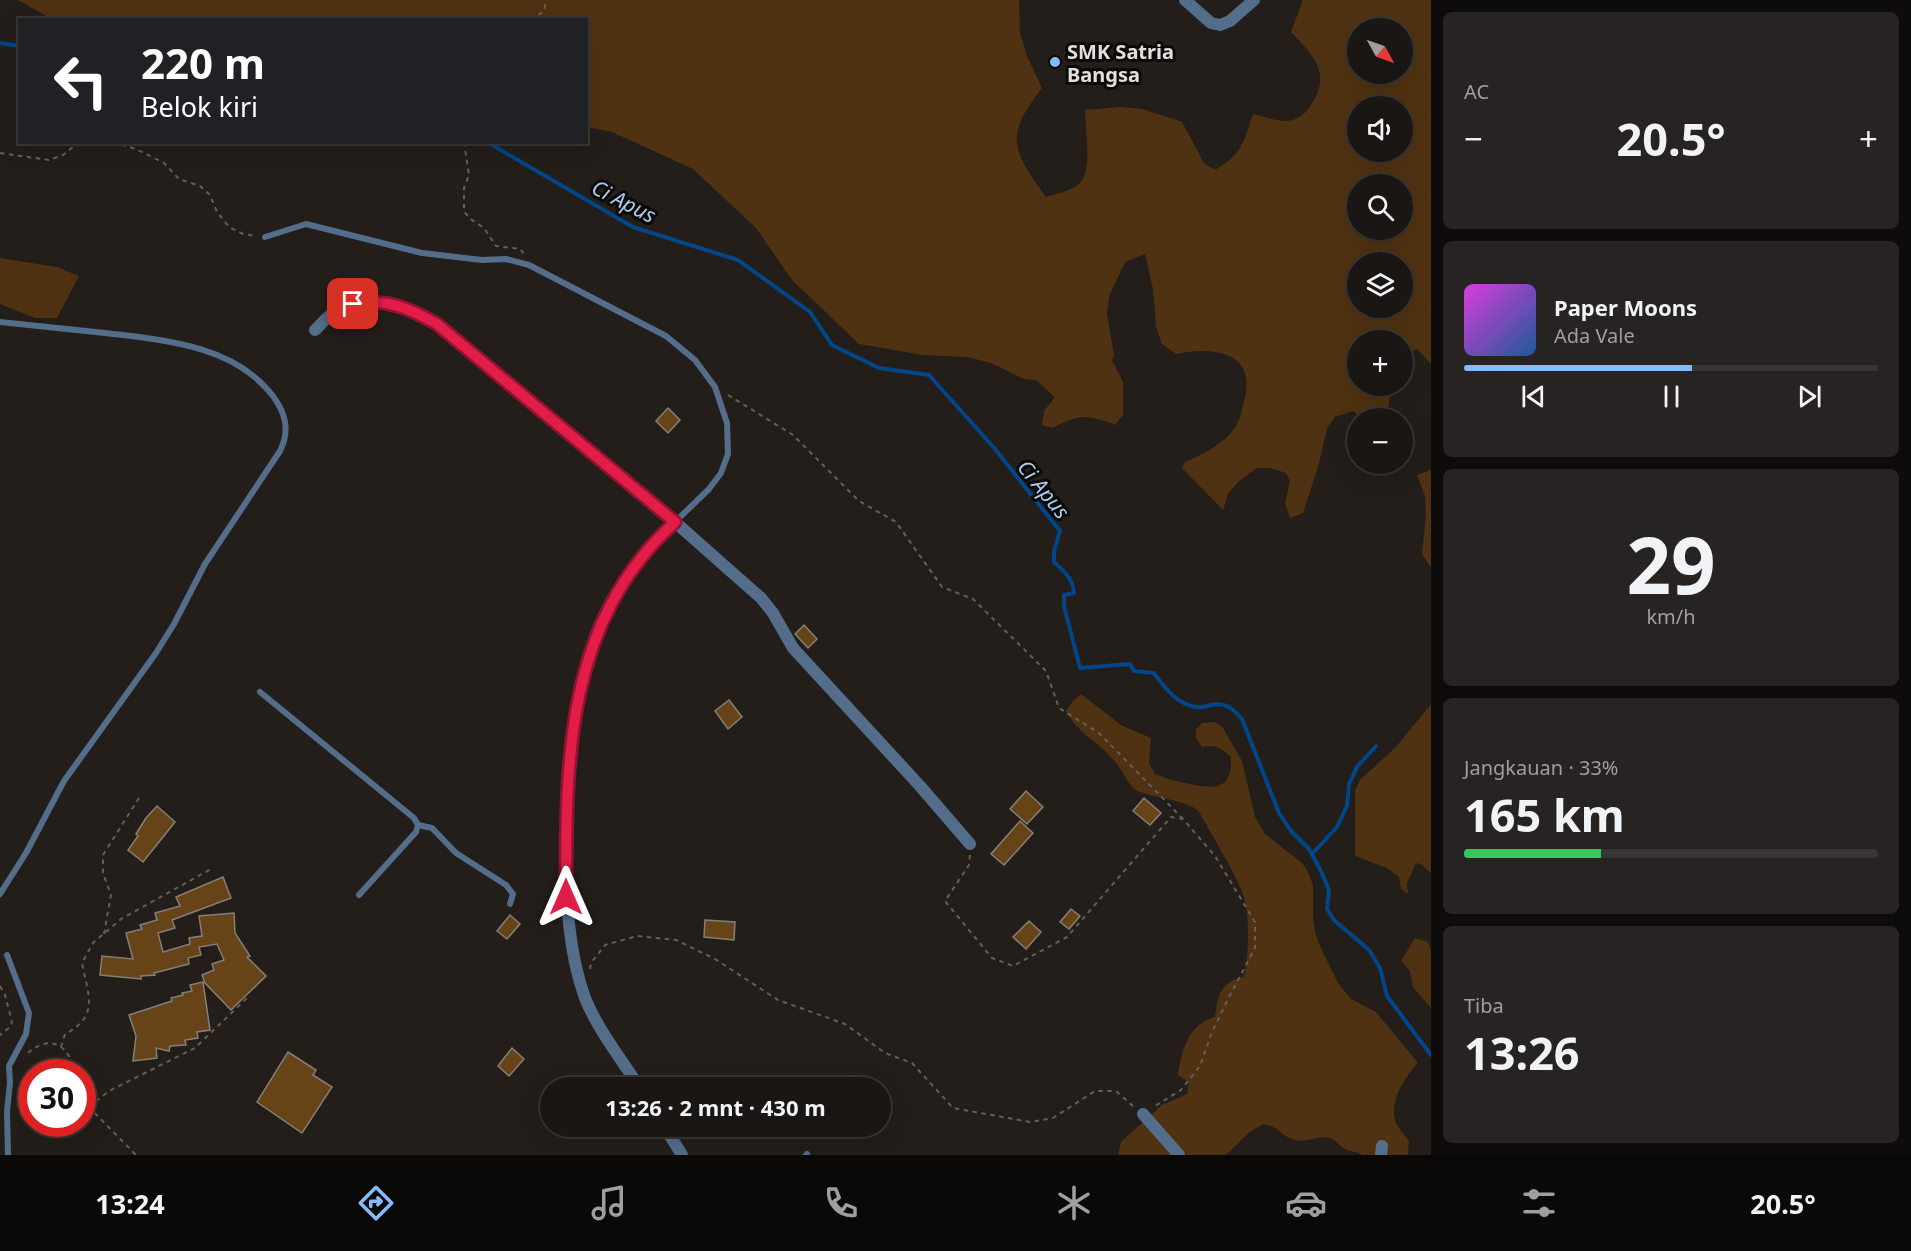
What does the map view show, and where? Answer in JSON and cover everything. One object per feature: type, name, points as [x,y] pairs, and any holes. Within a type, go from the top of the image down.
[{"type":"street","points":[[1185,0],[1211,23],[1220,25],[1230,21],[1254,0]]},
{"type":"street","points":[[315,330],[336,310],[368,301],[410,309],[437,324],[675,522],[761,598],[773,613],[793,648],[970,844]]},
{"type":"street","points":[[633,1077],[604,1033],[586,998],[573,952],[566,897],[568,776],[580,687],[599,628],[621,586],[645,552],[675,522]]},
{"type":"street","points":[[1143,1114],[1179,1155]]},
{"type":"street","points":[[671,1137],[682,1155]]},
{"type":"lane","points":[[265,237],[306,224],[422,253],[482,260],[506,259],[529,265],[666,336],[695,360],[715,387],[728,423],[728,454],[721,472],[709,489],[675,522]]},
{"type":"lane","points":[[0,322],[168,340],[210,352],[246,369],[269,391],[279,404],[285,418],[287,432],[280,452],[205,564],[156,653],[64,781],[26,853],[0,894]]},
{"type":"lane","points":[[260,692],[414,818],[418,825],[416,832],[359,895]]},
{"type":"lane","points":[[418,825],[432,828],[456,853],[506,885],[513,894],[510,904]]},
{"type":"lane","points":[[7,955],[29,1012],[26,1034],[9,1066],[8,1155]]},
{"type":"path","points":[[534,18],[544,11],[546,0]]},
{"type":"path","points":[[0,153],[49,160],[63,155],[77,144]]},
{"type":"path","points":[[120,144],[136,149],[164,163],[179,179],[200,186],[210,195],[217,212],[229,227],[243,234],[265,237]]},
{"type":"path","points":[[464,144],[470,175],[464,188],[464,211],[469,218],[484,228],[496,246],[520,249],[529,265]]},
{"type":"path","points":[[589,975],[591,963],[606,945],[638,936],[676,940],[715,959],[778,1000],[845,1024],[885,1053],[912,1064],[953,1108],[1030,1122],[1053,1118],[1095,1091],[1116,1091],[1143,1114],[1181,1090],[1200,1066],[1228,997],[1255,948],[1255,921],[1215,856],[1183,819],[1099,733],[1059,708],[1046,671],[973,599],[942,587],[896,522],[859,501],[793,435],[715,387]]},
{"type":"path","points":[[104,934],[111,896],[103,873],[104,855],[139,798]]},
{"type":"path","points":[[970,844],[969,865],[945,901],[992,958],[1013,966],[1067,937],[1171,817],[1183,819]]},
{"type":"path","points":[[61,1047],[65,1034],[80,1026],[90,1006],[82,963],[93,943],[122,919],[211,869]]},
{"type":"path","points":[[0,986],[5,995],[12,1022],[9,1028],[0,1035]]},
{"type":"path","points":[[96,1101],[109,1091],[195,1048],[247,998]]},
{"type":"path","points":[[9,1066],[23,1059],[41,1044],[52,1042],[61,1047],[69,1059]]},
{"type":"path","points":[[96,1114],[136,1155]]},
{"type":"shaded area","points":[[18,0],[1019,0],[1020,33],[1027,56],[1042,88],[1022,119],[1017,143],[1026,167],[1046,197],[1067,191],[1083,179],[1087,161],[1085,110],[1120,107],[1142,109],[1182,122],[1204,163],[1215,170],[1237,152],[1247,133],[1253,114],[1278,120],[1293,120],[1307,111],[1316,96],[1320,85],[1318,67],[1314,58],[1291,32],[1303,0],[1431,0],[1431,364],[1417,349],[1413,351],[1413,330],[1347,330],[1347,396],[1390,396],[1388,408],[1347,408],[1347,413],[1335,417],[1327,428],[1318,467],[1303,513],[1290,518],[1285,503],[1290,481],[1286,473],[1270,468],[1257,468],[1238,482],[1228,494],[1223,510],[1182,468],[1185,462],[1214,447],[1233,430],[1240,418],[1244,401],[1247,385],[1245,372],[1239,362],[1230,356],[1205,351],[1176,354],[1162,344],[1156,327],[1153,289],[1145,254],[1125,262],[1109,296],[1107,314],[1114,355],[1112,360],[1123,382],[1123,415],[1115,425],[1083,417],[1053,428],[1042,425],[1044,411],[1055,397],[1036,380],[1024,379],[991,363],[967,357],[923,355],[859,344],[792,280],[756,228],[693,169],[612,132],[588,127],[588,18],[50,18]]},
{"type":"shaded area","points":[[0,258],[57,267],[79,276],[57,318],[35,318],[0,304]]},
{"type":"shaded area","points":[[1431,470],[1430,566],[1422,554],[1426,515],[1425,496],[1417,475]]},
{"type":"shaded area","points":[[1081,694],[1121,725],[1151,738],[1149,763],[1155,774],[1171,780],[1215,787],[1226,782],[1231,769],[1231,757],[1218,748],[1202,747],[1196,738],[1196,729],[1202,723],[1215,722],[1223,728],[1242,761],[1255,817],[1265,834],[1302,863],[1307,870],[1313,885],[1315,933],[1338,983],[1351,999],[1376,1012],[1418,1063],[1398,1092],[1394,1109],[1397,1125],[1409,1141],[1408,1155],[1362,1155],[1347,1150],[1329,1138],[1297,1140],[1263,1124],[1248,1133],[1226,1155],[1118,1155],[1121,1142],[1162,1105],[1187,1094],[1189,1082],[1178,1075],[1184,1048],[1199,1025],[1215,1017],[1217,1002],[1225,986],[1244,977],[1248,920],[1241,889],[1198,810],[1136,790],[1111,757],[1077,726],[1066,711]]},
{"type":"shaded area","points":[[1431,704],[1431,873],[1416,863],[1407,883],[1408,894],[1401,889],[1399,877],[1387,868],[1355,856],[1355,791],[1360,780],[1396,747]]},
{"type":"shaded area","points":[[1415,938],[1428,942],[1431,951],[1431,1008],[1413,987],[1410,971],[1401,961]]},
{"type":"building","points":[[668,408],[680,420],[668,433],[656,421]]},
{"type":"building","points":[[804,625],[817,639],[808,648],[795,634]]},
{"type":"building","points":[[729,700],[742,717],[728,729],[715,711]]},
{"type":"building","points":[[1026,791],[1043,807],[1027,824],[1010,809]]},
{"type":"building","points":[[1144,798],[1161,813],[1150,825],[1133,811]]},
{"type":"building","points":[[157,806],[175,822],[143,862],[128,850],[138,836],[136,834],[146,818]]},
{"type":"building","points":[[1020,821],[1033,833],[1004,865],[991,854]]},
{"type":"building","points":[[223,877],[231,898],[172,920],[175,928],[158,933],[163,952],[190,944],[189,938],[202,936],[199,916],[234,913],[235,933],[250,956],[247,957],[266,976],[231,1010],[205,983],[202,975],[214,970],[212,964],[224,960],[217,944],[199,947],[201,955],[188,958],[189,964],[154,973],[155,975],[141,976],[141,979],[100,975],[102,956],[133,959],[126,933],[142,929],[140,925],[157,920],[155,913],[180,906],[176,897]]},
{"type":"building","points":[[1071,909],[1080,916],[1069,929],[1060,922]]},
{"type":"building","points":[[510,915],[520,924],[507,939],[497,931]]},
{"type":"building","points":[[705,920],[735,922],[734,940],[704,937]]},
{"type":"building","points":[[1029,921],[1041,932],[1026,949],[1013,937]]},
{"type":"building","points":[[203,982],[210,1030],[197,1032],[198,1038],[185,1040],[186,1045],[170,1046],[169,1051],[156,1048],[157,1058],[133,1061],[136,1036],[129,1015],[172,1001],[171,998],[192,991],[190,985]]},
{"type":"building","points":[[512,1048],[524,1059],[509,1076],[498,1066]]},
{"type":"building","points":[[288,1052],[316,1070],[313,1075],[332,1087],[302,1133],[257,1102]]},
{"type":"waterway","name":"Ci Apus","points":[[0,43],[18,46]]},
{"type":"waterway","name":"Ci Apus","points":[[490,144],[633,227],[738,260],[810,312],[832,345],[879,368],[929,375],[995,449],[1060,531],[1054,551],[1054,562],[1072,583],[1074,593],[1064,595],[1064,606],[1080,668],[1130,664],[1134,671],[1154,673],[1167,690],[1183,703],[1199,707],[1225,705],[1242,719],[1279,813],[1291,831],[1309,849],[1320,869],[1329,890],[1327,909],[1334,920],[1369,950],[1380,968],[1387,996],[1431,1055]]},
{"type":"waterway","points":[[1312,854],[1337,827],[1347,806],[1349,784],[1357,767],[1376,746]]},
{"type":"place","name":"SMK Satria Bangsa","points":[[1055,62]]},
{"type":"route","points":[[353,304],[368,301],[395,305],[410,309],[437,324],[675,522],[645,552],[621,586],[599,628],[580,687],[568,776],[566,897]]}]
